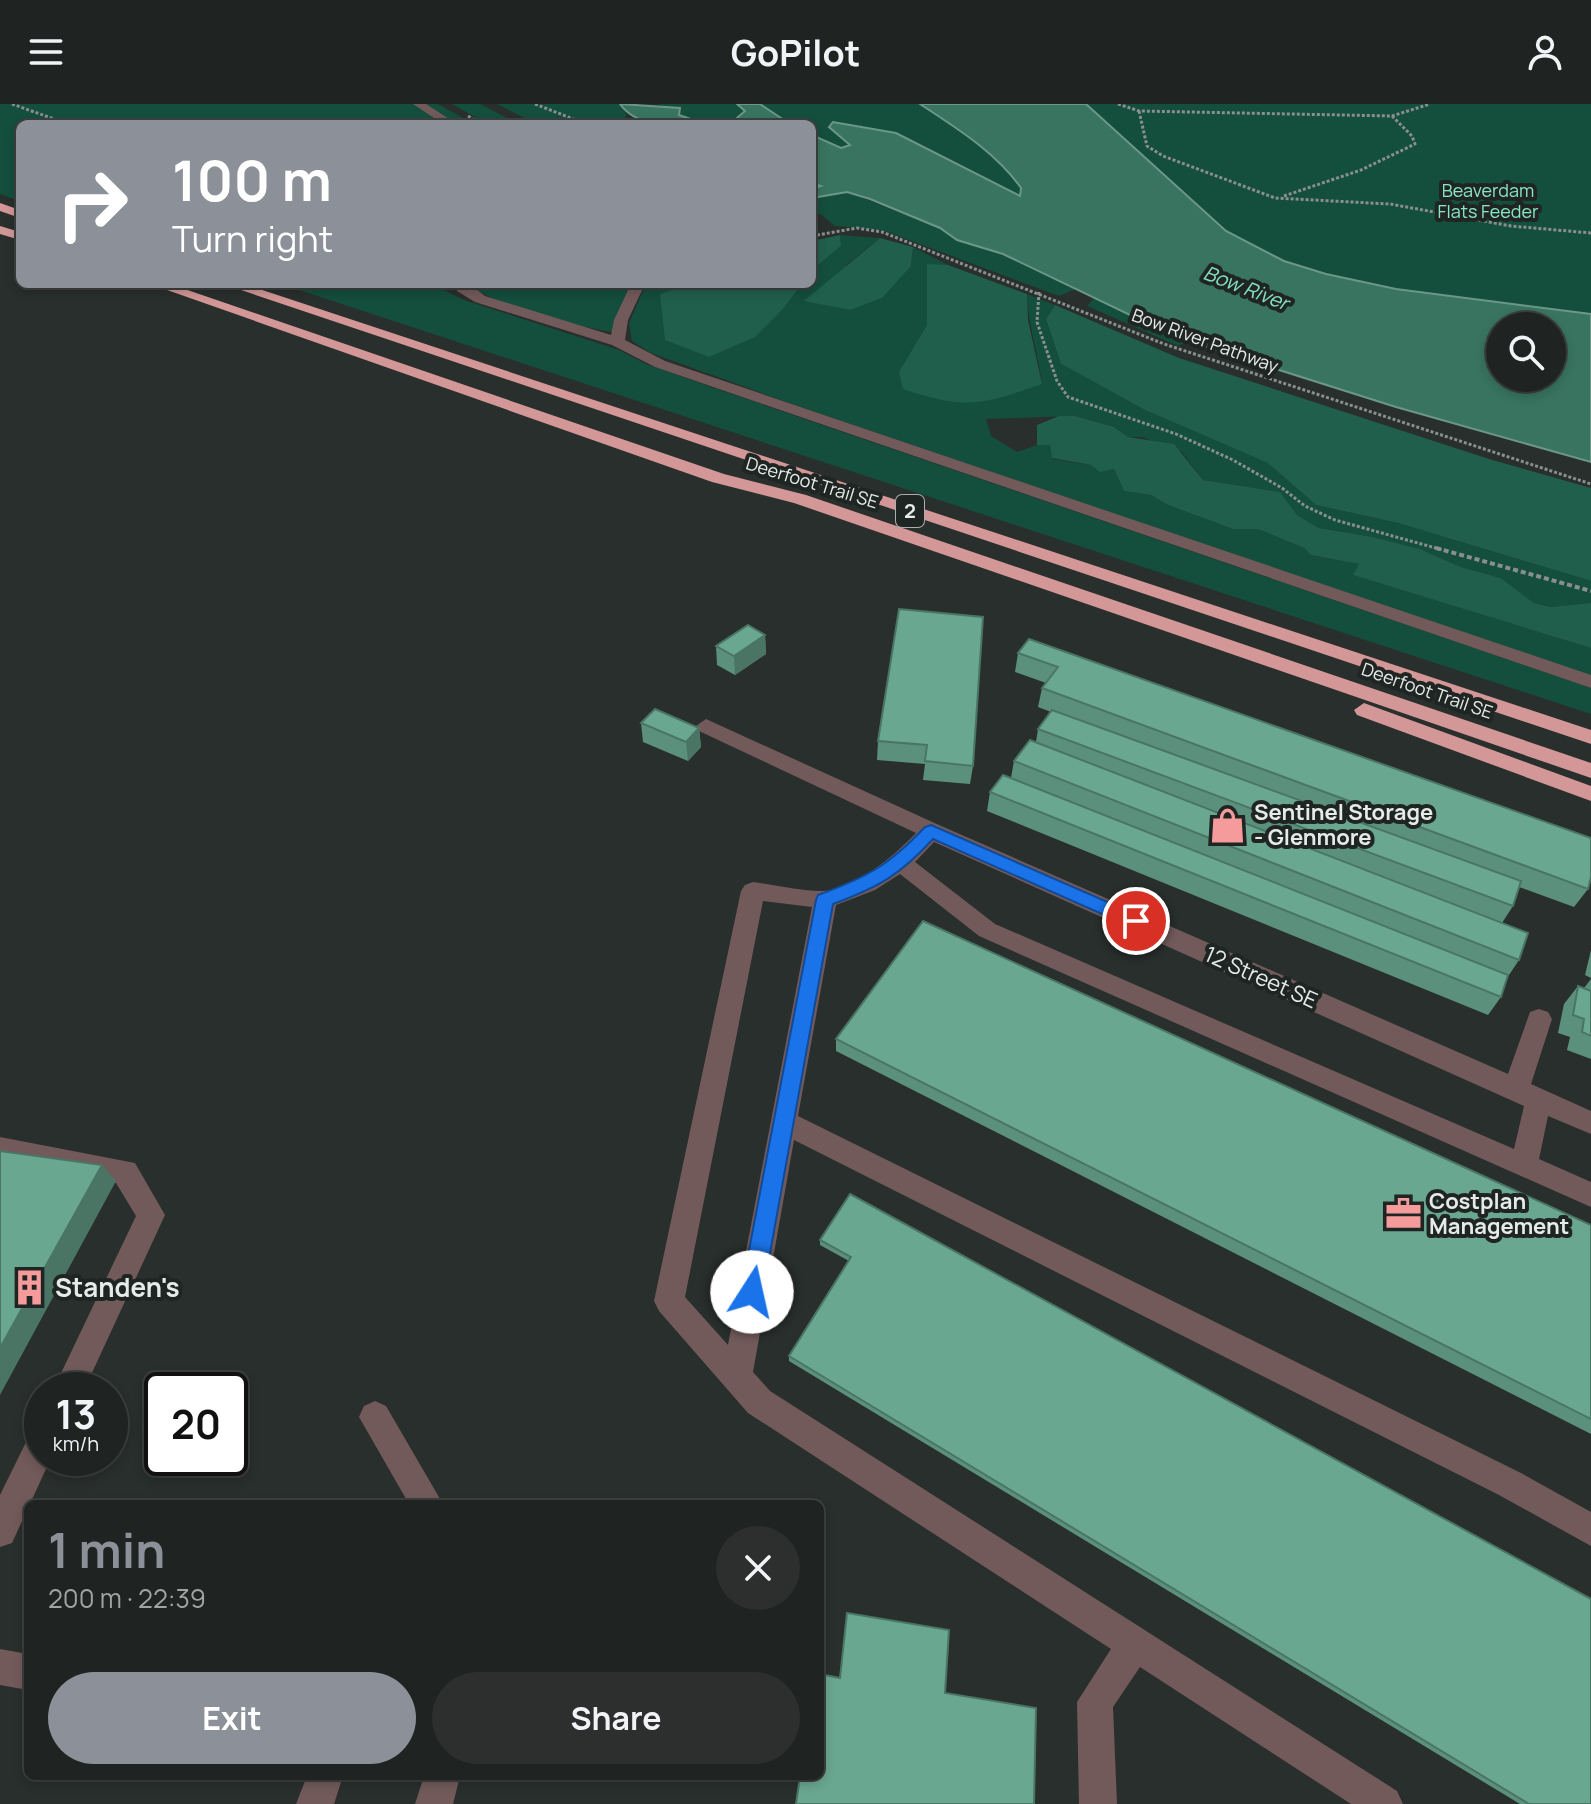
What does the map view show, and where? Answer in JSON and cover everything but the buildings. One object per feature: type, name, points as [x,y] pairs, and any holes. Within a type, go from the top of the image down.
[{"type":"highway","name":"Deerfoot Trail SE","points":[[169,288],[718,478],[800,499],[1591,771]]},
{"type":"highway","name":"Deerfoot Trail SE","points":[[242,288],[1591,737]]},
{"type":"highway","points":[[718,478],[1591,794]]},
{"type":"street","points":[[418,104],[444,120]]},
{"type":"street","points":[[462,288],[480,299],[617,342],[660,364],[1591,682]]},
{"type":"street","points":[[617,342],[621,320],[636,288]]},
{"type":"street","name":"12 Street SE","points":[[706,726],[931,831],[1591,1123]]},
{"type":"street","points":[[931,831],[901,863],[867,884],[825,900],[753,891],[669,1301],[759,1402],[1383,1804]]},
{"type":"street","points":[[901,863],[987,930],[1591,1195]]},
{"type":"street","points":[[737,1377],[825,900]]},
{"type":"street","points":[[1524,1166],[1527,1094],[1539,1019]]},
{"type":"street","points":[[783,1121],[1510,1484],[1591,1530]]},
{"type":"street","points":[[0,1149],[125,1172],[151,1215],[77,1372]]},
{"type":"street","points":[[375,1417],[421,1500]]},
{"type":"street","points":[[0,1531],[26,1476]]},
{"type":"street","points":[[1098,1804],[1095,1702],[1135,1644]]},
{"type":"street","points":[[0,1667],[24,1671]]},
{"type":"street","points":[[315,1804],[324,1780]]},
{"type":"street","points":[[434,1804],[441,1780]]},
{"type":"path","points":[[12,104],[57,120]]},
{"type":"path","points":[[535,104],[576,120]]},
{"type":"path","points":[[1118,104],[1139,111],[1392,116],[1430,104]]},
{"type":"path","points":[[1139,111],[1147,146],[1163,156],[1275,198],[1390,204],[1511,226],[1591,233]]},
{"type":"path","points":[[1275,198],[1361,170],[1404,152],[1415,144],[1412,136],[1392,116]]},
{"type":"path","name":"Bow River Pathway","points":[[816,235],[857,228],[882,232],[1164,344],[1591,484]]},
{"type":"path","points":[[1039,292],[1037,322],[1057,381],[1068,397],[1176,434],[1233,460],[1282,488],[1305,506],[1335,520],[1591,591]]},
{"type":"green space","points":[[0,104],[438,104],[467,120],[16,120],[16,200],[0,194]]},
{"type":"green space","points":[[452,104],[480,104],[511,120],[480,120]]},
{"type":"green space","points":[[497,104],[620,104],[627,115],[623,120],[528,120]]},
{"type":"green space","points":[[657,104],[737,104],[745,111],[740,120],[692,120]]},
{"type":"green space","points":[[760,104],[920,104],[979,145],[1012,175],[1021,188],[1020,196],[896,133],[834,123],[829,127],[850,146],[841,148],[816,137],[816,120],[784,120]]},
{"type":"green space","name":"Beaverdam Flats Feeder","points":[[1086,104],[1591,104],[1591,314],[1396,289],[1326,274],[1284,261],[1226,231]]},
{"type":"green space","points":[[847,192],[940,228],[957,240],[1003,254],[1076,289],[1059,296],[882,230],[835,226],[820,214],[816,214],[816,197]]},
{"type":"green space","points":[[840,235],[880,238],[845,266],[911,266],[913,247],[948,265],[927,265],[927,325],[900,372],[1042,384],[1027,294],[1055,305],[1046,319],[1061,364],[1145,410],[1269,463],[1316,505],[1398,523],[1591,581],[1591,603],[1551,607],[1534,603],[1501,578],[1461,567],[1420,549],[1319,528],[1297,515],[1279,492],[1203,480],[1182,452],[1142,437],[1128,437],[1114,427],[1075,416],[986,419],[991,436],[1017,452],[1037,445],[1050,445],[1053,459],[1114,469],[1124,491],[1151,495],[1168,505],[1233,529],[1258,529],[1304,548],[1311,555],[1360,564],[1354,575],[1591,648],[1591,676],[792,404],[651,353],[632,341],[629,323],[644,288],[676,288],[660,294],[783,309],[799,288],[816,288],[816,267],[841,246]]},
{"type":"green space","points":[[293,288],[440,288],[464,300],[619,350],[646,364],[714,388],[1591,688],[1591,714]]},
{"type":"green space","points":[[476,288],[630,288],[612,332],[515,307]]},
{"type":"green space","points":[[1094,298],[1188,341],[1178,346],[1087,306]]},
{"type":"shaded area","points":[[840,235],[841,246],[816,267],[816,240]]},
{"type":"shaded area","points":[[880,238],[913,247],[911,266],[882,298],[850,310],[804,301]]},
{"type":"shaded area","points":[[927,264],[948,265],[1027,294],[1028,320],[1042,384],[1004,397],[973,402],[942,400],[903,389],[899,372],[927,325]]},
{"type":"shaded area","points":[[676,288],[799,288],[755,337],[709,357],[665,340],[660,294]]},
{"type":"shaded area","points":[[1055,305],[1179,358],[1489,459],[1591,488],[1591,581],[1398,523],[1316,505],[1268,463],[1145,410],[1061,364],[1046,319]]},
{"type":"shaded area","points":[[1059,416],[1075,416],[1114,427],[1128,437],[1174,444],[1203,480],[1280,492],[1297,515],[1319,528],[1420,549],[1461,567],[1501,578],[1534,603],[1551,607],[1591,603],[1591,648],[1353,575],[1359,564],[1311,555],[1304,548],[1258,529],[1233,529],[1168,505],[1151,495],[1124,491],[1114,469],[1100,472],[1091,465],[1052,458],[1050,445],[1037,445],[1037,425]]},
{"type":"water","points":[[620,104],[680,108],[679,115],[693,120],[642,120]]},
{"type":"water","points":[[737,104],[760,104],[784,120],[737,120],[745,111]]},
{"type":"water","name":"Bow River","points":[[920,104],[1086,104],[1226,231],[1284,261],[1326,274],[1396,289],[1591,314],[1591,462],[1396,407],[1178,338],[1003,254],[957,240],[940,228],[870,199],[847,192],[816,197],[816,188],[821,186],[816,184],[816,137],[841,148],[850,145],[829,127],[833,122],[896,133],[1020,196],[1021,188],[1000,163]]},
{"type":"place","name":"Sentinel Storage - Glenmore","points":[[1228,825]]},
{"type":"place","name":"Costplan Management","points":[[1403,1214]]},
{"type":"place","name":"Standen's","points":[[29,1288]]},
{"type":"route","points":[[752,1292],[825,900],[867,884],[901,863],[931,831],[1136,921]]}]
